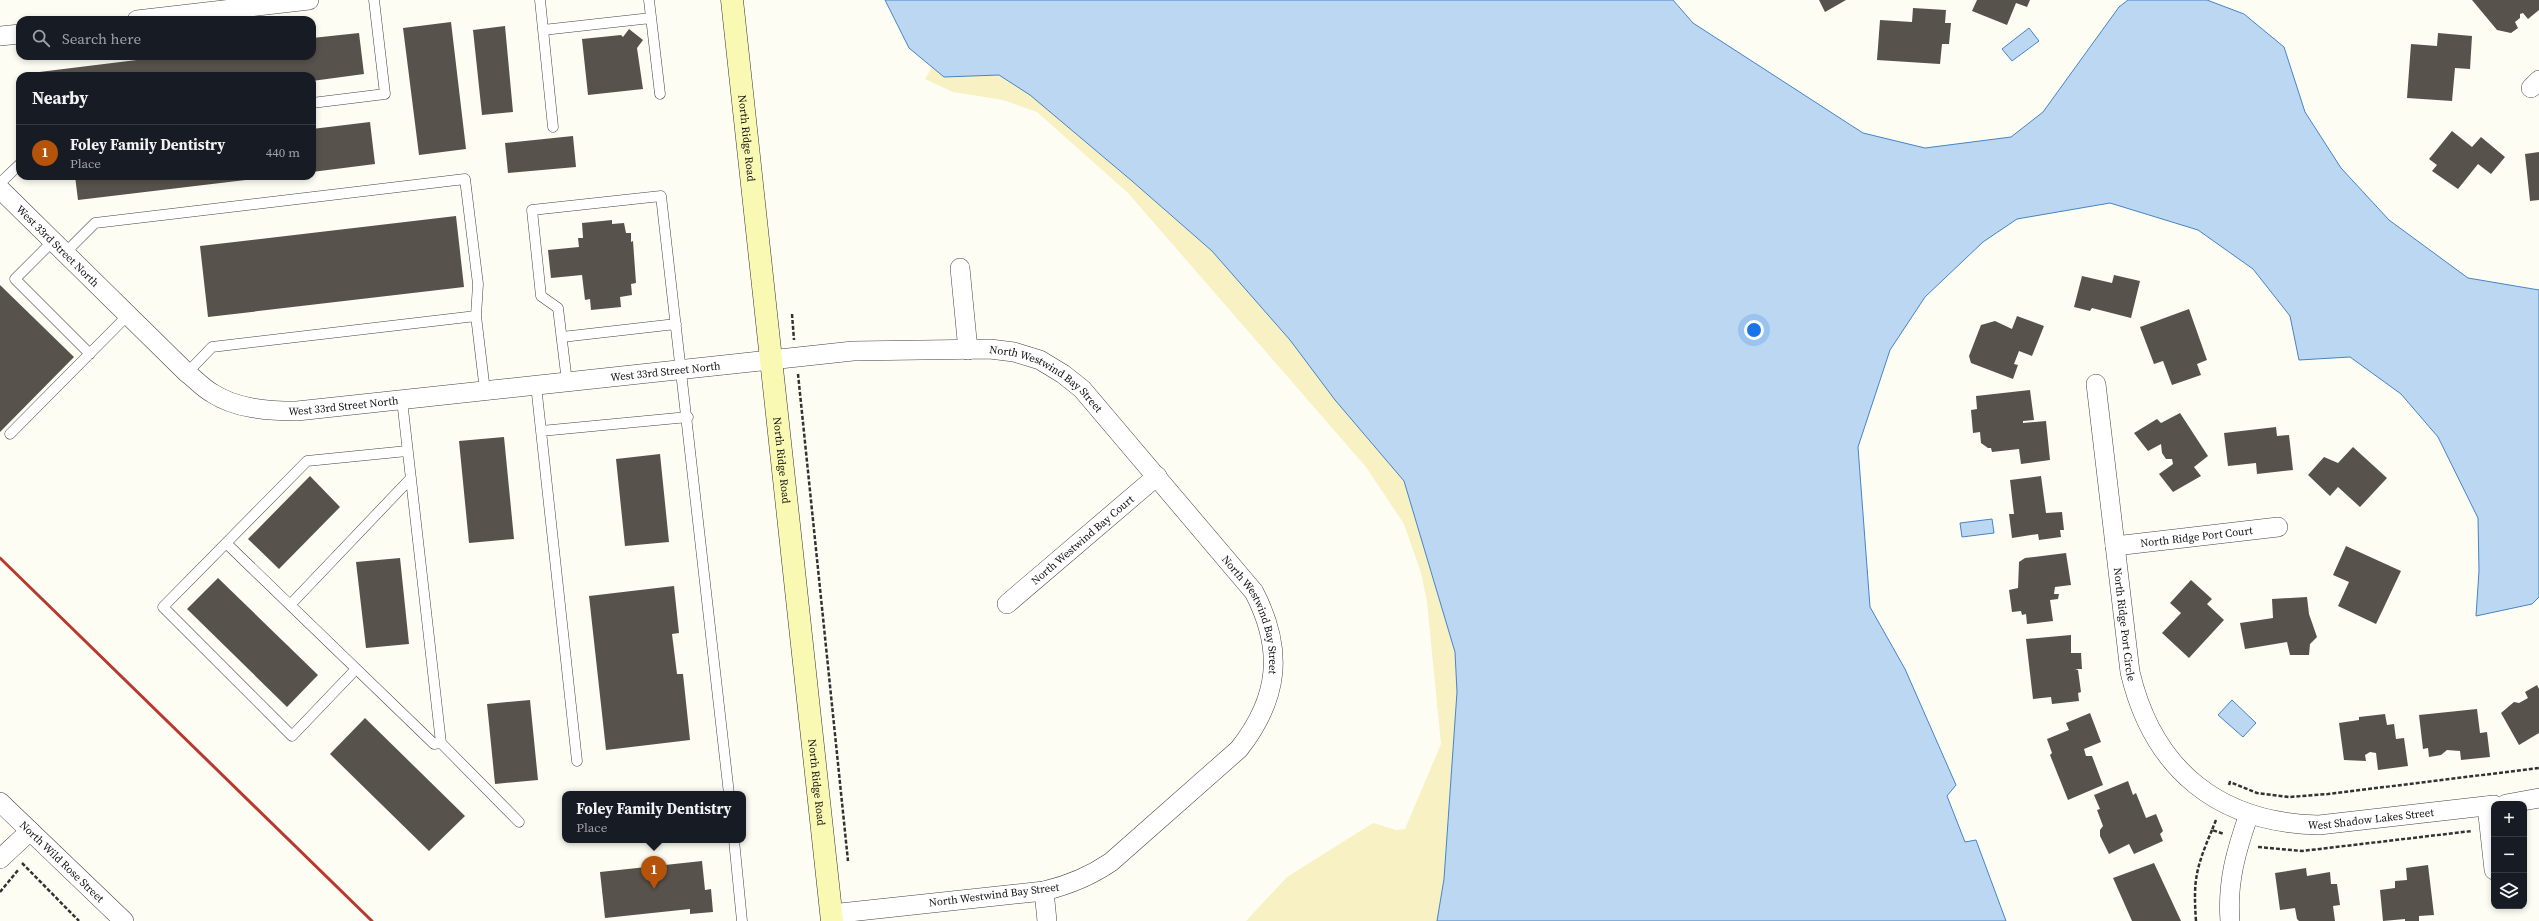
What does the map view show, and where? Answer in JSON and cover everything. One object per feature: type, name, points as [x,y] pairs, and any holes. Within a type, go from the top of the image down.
[{"type":"main road","name":"North Ridge Road","points":[[732,0],[831,917]]},
{"type":"street","points":[[171,16],[309,0]]},
{"type":"street","points":[[0,36],[16,34]]},
{"type":"street","name":"West 33rd Street North","points":[[0,189],[188,373],[212,394],[243,406],[275,411],[402,400],[771,360]]},
{"type":"street","points":[[960,268],[968,350]]},
{"type":"street","name":"North Westwind Bay Street","points":[[771,360],[853,351],[990,349],[1014,352],[1040,360],[1063,374],[1082,389],[1254,592],[1264,612],[1271,633],[1274,657],[1272,684],[1265,708],[1253,732],[1239,749],[1111,862],[1091,876],[1069,886],[1044,891],[831,917]]},
{"type":"street","name":"North Ridge Port Circle","points":[[2096,384],[2130,672],[2136,697],[2148,727],[2176,766],[2199,788],[2223,803],[2249,814]]},
{"type":"street","name":"North Westwind Bay Court","points":[[1007,604],[1157,476]]},
{"type":"street","name":"North Ridge Port Court","points":[[2115,546],[2278,527]]},
{"type":"street","points":[[2522,801],[2539,798]]},
{"type":"street","name":"North Wild Rose Street","points":[[0,802],[124,921]]},
{"type":"street","points":[[2490,806],[2492,837]]},
{"type":"street","name":"West Shadow Lakes Street","points":[[2249,814],[2291,824],[2319,825],[2490,806]]},
{"type":"street","points":[[2230,921],[2228,898],[2231,870],[2249,814]]},
{"type":"street","points":[[4,855],[30,831]]},
{"type":"street","points":[[1044,891],[1047,921]]},
{"type":"lane","points":[[316,103],[385,94],[374,0]]},
{"type":"lane","points":[[540,0],[553,127]]},
{"type":"lane","points":[[649,0],[660,94]]},
{"type":"lane","points":[[543,30],[651,18]]},
{"type":"lane","points":[[0,183],[16,168]]},
{"type":"lane","points":[[90,354],[15,280],[95,222],[465,180],[478,284],[476,316],[485,391]]},
{"type":"lane","points":[[567,382],[558,308],[541,296],[532,210],[662,196],[688,417],[729,791]]},
{"type":"lane","points":[[10,434],[128,315]]},
{"type":"lane","points":[[188,373],[212,346],[476,316]]},
{"type":"lane","points":[[562,337],[676,324]]},
{"type":"lane","points":[[536,385],[577,761]]},
{"type":"lane","points":[[402,400],[441,743],[519,822]]},
{"type":"lane","points":[[541,431],[688,417]]},
{"type":"lane","points":[[356,669],[292,736],[163,608],[307,461],[408,451]]},
{"type":"lane","points":[[290,605],[411,478]]},
{"type":"lane","points":[[226,543],[434,744],[441,743]]},
{"type":"lane","points":[[734,843],[742,921]]},
{"type":"path","points":[[792,314],[848,866]]},
{"type":"path","points":[[2196,921],[2194,887],[2199,863],[2212,830]]},
{"type":"path","points":[[4,855],[23,864],[79,921]]},
{"type":"path","points":[[0,892],[23,864]]},
{"type":"sand","points":[[932,67],[944,77],[999,75],[1030,95],[1212,251],[1290,340],[1335,400],[1404,481],[1455,652],[1457,692],[1444,879],[1437,921],[1246,921],[1287,877],[1373,823],[1396,830],[1405,829],[1441,744],[1427,602],[1421,573],[1404,524],[1366,467],[1128,193],[1037,112],[1003,100],[953,92],[925,79]]},
{"type":"water","points":[[885,0],[1673,0],[1693,23],[1863,133],[1925,148],[2011,137],[2043,112],[2119,7],[2128,0],[2207,0],[2244,14],[2284,47],[2305,112],[2341,168],[2389,220],[2468,278],[2539,290],[2539,597],[2532,604],[2476,616],[2479,571],[2478,518],[2438,437],[2401,394],[2350,357],[2299,360],[2290,316],[2253,269],[2198,230],[2110,203],[2017,219],[1983,242],[1925,297],[1890,350],[1858,447],[1870,607],[1905,669],[1956,785],[1947,796],[1965,842],[1976,840],[2006,921],[1437,921],[1444,879],[1457,692],[1455,652],[1404,481],[1335,400],[1290,340],[1212,251],[1030,95],[999,75],[944,77],[909,48]]},
{"type":"water","points":[[2029,28],[2039,41],[2012,61],[2002,49]]},
{"type":"water","points":[[1992,519],[1994,533],[1962,537],[1960,523]]},
{"type":"water","points":[[2232,700],[2256,723],[2243,737],[2218,715]]},
{"type":"building","points":[[1819,0],[1846,0],[1825,12]]},
{"type":"building","points":[[1977,0],[2030,0],[2027,7],[2016,3],[2007,25],[1972,11]]},
{"type":"building","points":[[2472,0],[2539,0],[2539,10],[2528,19],[2523,13],[2520,14],[2520,18],[2515,22],[2518,28],[2511,33],[2497,30]]},
{"type":"building","points":[[1913,8],[1946,10],[1945,23],[1951,23],[1949,44],[1942,44],[1940,64],[1877,60],[1880,20],[1912,22]]},
{"type":"building","points":[[451,22],[466,149],[419,155],[403,28]]},
{"type":"building","points":[[505,26],[513,112],[482,115],[473,30]]},
{"type":"building","points":[[629,29],[643,40],[637,48],[643,89],[588,95],[582,39],[621,35],[623,37]]},
{"type":"building","points":[[359,33],[364,74],[316,80],[316,72],[39,72],[137,60],[316,60],[316,38]]},
{"type":"building","points":[[2438,33],[2472,36],[2470,69],[2455,68],[2452,101],[2407,98],[2411,44],[2437,46]]},
{"type":"building","points":[[370,122],[375,164],[316,171],[316,129]]},
{"type":"building","points":[[2452,131],[2472,147],[2481,137],[2505,157],[2491,174],[2478,164],[2458,189],[2432,171],[2437,165],[2429,159]]},
{"type":"building","points":[[573,136],[576,167],[508,173],[505,143]]},
{"type":"building","points":[[2539,152],[2539,200],[2530,201],[2525,154]]},
{"type":"building","points":[[76,180],[246,180],[78,200]]},
{"type":"building","points":[[456,216],[464,287],[208,317],[200,246]]},
{"type":"building","points":[[612,220],[612,224],[624,223],[626,233],[631,233],[636,283],[631,284],[632,295],[620,297],[621,307],[591,310],[590,299],[585,300],[582,275],[551,278],[548,250],[579,247],[578,238],[583,238],[582,223]]},
{"type":"building","points":[[2114,275],[2140,281],[2131,318],[2092,308],[2090,311],[2074,307],[2082,276],[2112,283]]},
{"type":"building","points":[[0,285],[74,357],[0,432]]},
{"type":"building","points":[[2189,309],[2207,360],[2197,364],[2201,375],[2172,385],[2163,361],[2154,364],[2140,327]]},
{"type":"building","points":[[2017,316],[2044,326],[2032,356],[2019,351],[2014,364],[2018,365],[2013,379],[1971,363],[1969,356],[1981,325],[1995,321],[2012,329]]},
{"type":"building","points":[[2030,390],[2034,420],[2023,421],[2023,423],[2046,421],[2050,460],[2021,464],[2019,449],[1992,452],[1991,448],[1988,448],[1981,443],[1980,432],[1973,433],[1971,410],[1977,409],[1976,396]]},
{"type":"building","points":[[2180,413],[2208,456],[2194,467],[2201,476],[2173,492],[2159,474],[2173,464],[2172,459],[2166,459],[2162,453],[2161,444],[2148,451],[2134,433],[2157,419],[2161,423]]},
{"type":"building","points":[[2276,427],[2277,436],[2289,435],[2293,470],[2257,474],[2256,463],[2228,466],[2224,433]]},
{"type":"building","points":[[504,437],[514,539],[469,543],[459,441]]},
{"type":"building","points":[[2353,447],[2387,478],[2360,507],[2338,487],[2330,496],[2308,475],[2324,457],[2338,463]]},
{"type":"building","points":[[660,454],[669,542],[625,546],[616,459]]},
{"type":"building","points":[[310,476],[340,507],[279,569],[248,539]]},
{"type":"building","points":[[2041,476],[2046,513],[2062,512],[2064,530],[2060,530],[2061,537],[2039,540],[2038,534],[2012,538],[2009,514],[2014,514],[2010,480]]},
{"type":"building","points":[[2346,546],[2401,571],[2376,624],[2338,606],[2349,582],[2333,575]]},
{"type":"building","points":[[2066,553],[2071,585],[2055,587],[2054,594],[2059,594],[2058,599],[2050,600],[2053,621],[2027,624],[2026,614],[2022,615],[2021,611],[2012,612],[2009,590],[2018,588],[2019,562],[2025,558]]},
{"type":"building","points":[[400,558],[409,644],[366,648],[356,562]]},
{"type":"building","points":[[218,578],[318,675],[287,707],[187,609]]},
{"type":"building","points":[[2191,580],[2212,599],[2207,604],[2224,620],[2189,658],[2162,633],[2181,613],[2170,603]]},
{"type":"building","points":[[674,586],[679,633],[672,634],[677,674],[683,674],[690,740],[606,750],[589,596]]},
{"type":"building","points":[[2307,597],[2309,614],[2317,637],[2310,644],[2309,655],[2290,655],[2287,642],[2245,649],[2240,623],[2273,618],[2272,599]]},
{"type":"building","points":[[2071,635],[2071,653],[2081,653],[2082,669],[2075,669],[2078,670],[2081,692],[2078,693],[2079,701],[2052,704],[2051,697],[2033,699],[2026,639]]},
{"type":"building","points":[[2537,685],[2539,689],[2539,733],[2519,745],[2501,713],[2514,702],[2519,703],[2528,698],[2525,692]]},
{"type":"building","points":[[530,700],[538,780],[495,784],[487,704]]},
{"type":"building","points":[[2477,709],[2480,733],[2487,732],[2490,757],[2461,760],[2460,751],[2447,750],[2441,755],[2429,757],[2428,748],[2423,749],[2419,715]]},
{"type":"building","points":[[2090,713],[2101,742],[2084,749],[2086,756],[2092,756],[2103,785],[2068,800],[2050,755],[2052,753],[2047,739],[2069,730],[2066,723]]},
{"type":"building","points":[[2385,714],[2387,725],[2394,724],[2396,739],[2404,738],[2408,766],[2378,770],[2376,753],[2370,752],[2365,755],[2366,761],[2344,760],[2339,723],[2359,720],[2359,717]]},
{"type":"building","points":[[365,718],[465,816],[429,851],[330,754]]},
{"type":"building","points":[[2128,781],[2133,795],[2136,793],[2146,818],[2156,814],[2163,831],[2160,834],[2163,841],[2134,854],[2129,844],[2109,854],[2100,836],[2100,830],[2103,826],[2097,810],[2100,809],[2094,795]]},
{"type":"building","points":[[702,861],[705,890],[711,889],[713,912],[690,914],[690,909],[605,918],[600,872]]},
{"type":"building","points":[[2154,863],[2181,921],[2132,921],[2113,878]]},
{"type":"building","points":[[2428,865],[2434,915],[2419,916],[2419,921],[2405,921],[2405,919],[2383,921],[2380,890],[2395,888],[2395,881],[2407,880],[2406,868]]},
{"type":"building","points":[[2306,868],[2307,876],[2330,872],[2331,884],[2337,884],[2340,905],[2333,906],[2335,921],[2299,921],[2297,919],[2295,908],[2280,910],[2275,873]]},
{"type":"railway","points":[[0,558],[372,921]]},
{"type":"place","name":"Foley Family Dentistry","points":[[654,889]]}]
